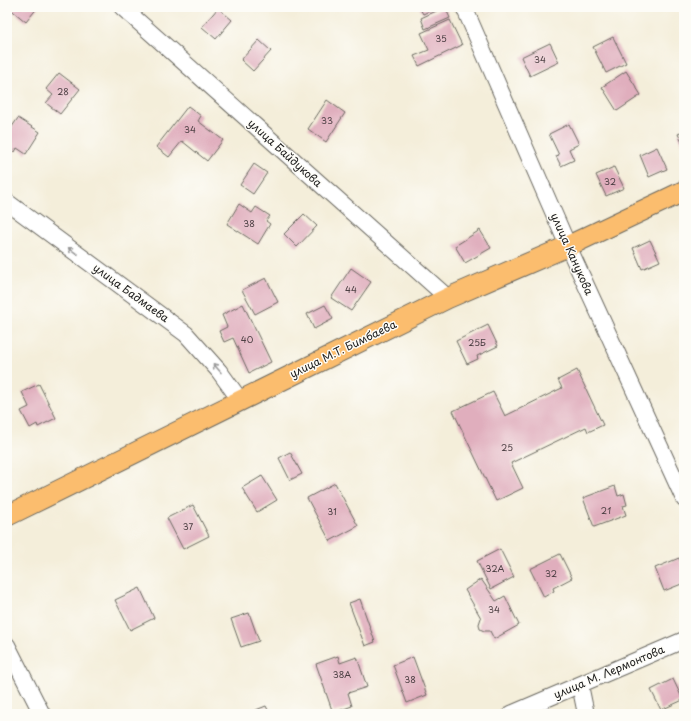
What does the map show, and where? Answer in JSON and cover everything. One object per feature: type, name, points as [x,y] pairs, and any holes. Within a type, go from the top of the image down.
[{"type":"main road","name":"улица М.Т. Бимбаева","points":[[7,516],[448,298],[568,246],[684,191]]},
{"type":"street","name":"улица Байдукова","points":[[122,7],[448,298]]},
{"type":"street","name":"улица Канукова","points":[[464,7],[568,246],[684,499]]},
{"type":"street","name":"улица Бадмаева","points":[[7,202],[186,334],[219,371],[240,400]]},
{"type":"street","name":"улица М. Лермонтова","points":[[511,714],[684,640]]},
{"type":"street","points":[[7,645],[42,714]]},
{"type":"street","points":[[580,685],[586,714]]},
{"type":"building","points":[[8,7],[38,7],[26,22]]},
{"type":"building","points":[[419,7],[438,7],[423,14]]},
{"type":"building","points":[[445,7],[450,18],[425,29],[421,18]]},
{"type":"building","points":[[218,8],[232,20],[216,39],[202,27]]},
{"type":"building","points":[[450,20],[462,45],[419,66],[414,56],[429,50],[421,33]]},
{"type":"building","points":[[613,37],[626,63],[606,73],[593,47]]},
{"type":"building","points":[[259,40],[271,51],[253,71],[241,60]]},
{"type":"building","points":[[550,43],[559,62],[530,76],[521,57]]},
{"type":"building","points":[[626,71],[641,95],[617,111],[602,87]]},
{"type":"building","points":[[59,73],[80,89],[60,114],[46,103],[53,95],[46,89]]},
{"type":"building","points":[[327,100],[345,113],[326,142],[308,129]]},
{"type":"building","points":[[188,106],[201,116],[198,121],[223,140],[207,161],[182,141],[169,157],[156,147]]},
{"type":"building","points":[[18,118],[40,132],[26,154],[17,148],[15,152],[7,147],[7,134]]},
{"type":"building","points":[[569,124],[579,144],[569,149],[574,160],[561,166],[556,156],[559,155],[549,134]]},
{"type":"building","points":[[684,131],[684,147],[678,134]]},
{"type":"building","points":[[657,147],[667,169],[649,177],[640,155]]},
{"type":"building","points":[[254,164],[267,173],[253,194],[240,185]]},
{"type":"building","points":[[614,167],[624,188],[606,196],[596,175]]},
{"type":"building","points":[[239,204],[252,213],[256,207],[270,216],[266,221],[270,224],[258,244],[227,224]]},
{"type":"building","points":[[304,214],[317,226],[297,247],[284,234]]},
{"type":"building","points":[[480,230],[491,248],[465,263],[455,246]]},
{"type":"building","points":[[650,240],[660,261],[642,269],[633,248]]},
{"type":"building","points":[[351,268],[371,282],[351,311],[331,298]]},
{"type":"building","points":[[266,278],[278,302],[255,314],[242,290]]},
{"type":"building","points":[[243,304],[271,362],[249,373],[233,338],[224,342],[219,331],[227,327],[222,315]]},
{"type":"building","points":[[325,305],[333,319],[314,329],[307,314]]},
{"type":"building","points":[[488,325],[498,346],[477,356],[478,359],[467,364],[456,341]]},
{"type":"building","points":[[577,370],[603,425],[588,432],[586,427],[511,463],[523,488],[496,501],[453,411],[493,392],[505,416],[562,388],[558,380]]},
{"type":"building","points":[[39,384],[56,418],[38,427],[37,424],[30,428],[21,411],[29,407],[22,392]]},
{"type":"building","points":[[290,452],[302,474],[290,480],[279,458]]},
{"type":"building","points":[[262,476],[277,500],[257,512],[242,488]]},
{"type":"building","points":[[335,483],[358,526],[330,541],[307,498]]},
{"type":"building","points":[[615,486],[618,496],[624,494],[627,505],[623,506],[626,515],[594,527],[583,498]]},
{"type":"building","points":[[193,505],[209,536],[183,549],[167,518]]},
{"type":"building","points":[[500,549],[514,577],[491,589],[477,561]]},
{"type":"building","points":[[560,554],[572,578],[553,588],[554,591],[544,597],[530,569]]},
{"type":"building","points":[[679,558],[684,570],[684,583],[664,591],[655,568]]},
{"type":"building","points":[[481,579],[496,601],[505,596],[519,625],[494,639],[490,631],[480,629],[479,624],[481,618],[465,590]]},
{"type":"building","points":[[140,588],[154,618],[130,630],[115,600]]},
{"type":"building","points":[[360,599],[375,642],[365,646],[349,603]]},
{"type":"building","points":[[249,613],[259,641],[241,647],[231,619]]},
{"type":"building","points":[[338,656],[340,663],[357,657],[367,687],[348,693],[352,706],[333,713],[316,664]]},
{"type":"building","points":[[413,657],[427,695],[407,703],[393,665]]},
{"type":"building","points":[[673,679],[683,700],[661,710],[651,690]]},
{"type":"building","points":[[266,706],[270,714],[246,714]]}]
